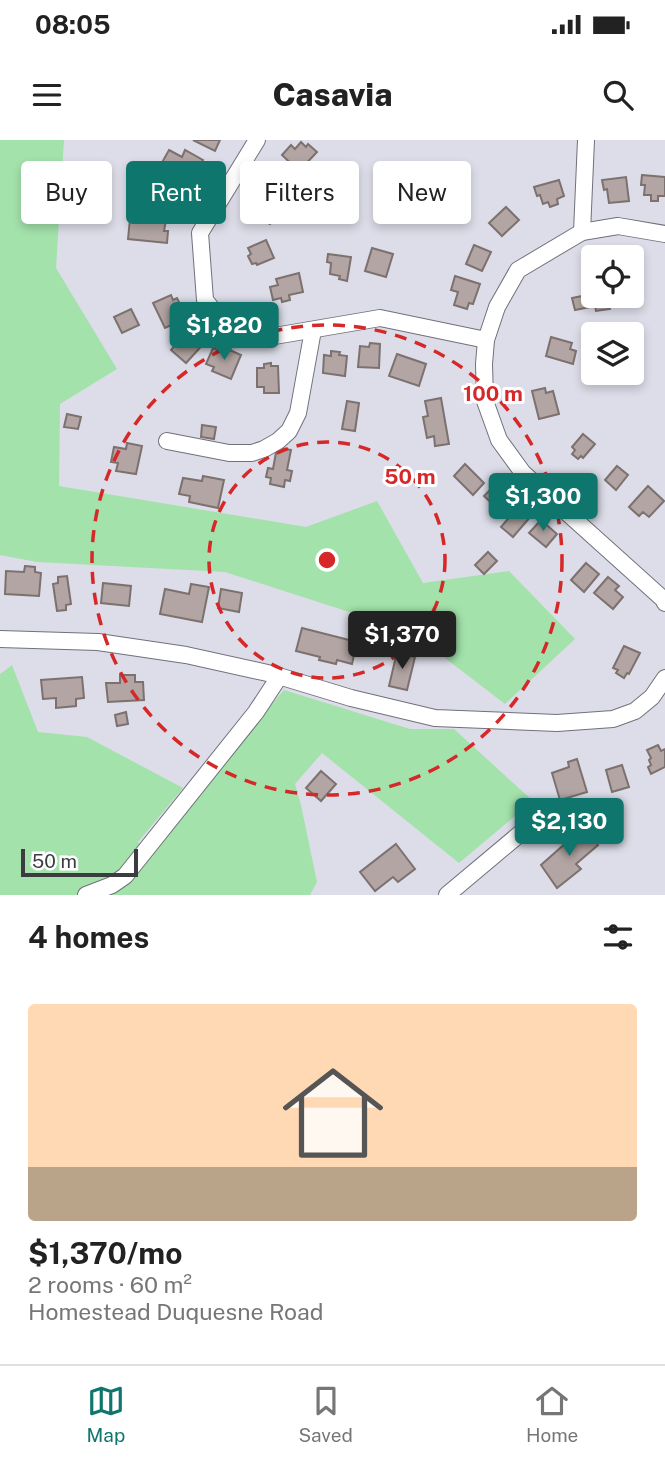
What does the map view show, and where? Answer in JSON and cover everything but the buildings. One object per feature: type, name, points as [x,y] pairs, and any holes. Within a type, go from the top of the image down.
[{"type":"street","points":[[257,140],[200,233],[205,300],[224,324],[257,340],[380,318],[486,340]]},
{"type":"street","points":[[582,232],[586,140]]},
{"type":"street","points":[[665,234],[618,226],[582,232],[518,270],[497,307],[486,340],[485,401],[499,440],[523,473],[665,603]]},
{"type":"street","points":[[167,442],[229,453],[251,453],[278,441],[289,431],[298,413],[313,330]]},
{"type":"street","points":[[0,639],[98,642],[186,655],[435,718],[557,723],[613,719],[635,711],[652,697],[665,678]]},
{"type":"street","points":[[86,895],[112,886],[125,876],[256,712],[279,677]]},
{"type":"street","points":[[447,895],[528,827]]},
{"type":"green space","points":[[0,140],[64,140],[63,161],[21,161],[21,224],[59,224],[56,268],[117,369],[60,404],[59,486],[306,527],[377,501],[423,583],[509,571],[575,639],[505,704],[411,632],[225,572],[37,562],[0,555]]},
{"type":"green space","points":[[12,665],[38,732],[87,737],[183,788],[138,842],[150,856],[213,772],[284,690],[410,729],[454,729],[533,801],[459,863],[322,753],[295,784],[317,882],[310,895],[0,895],[0,674]]}]
